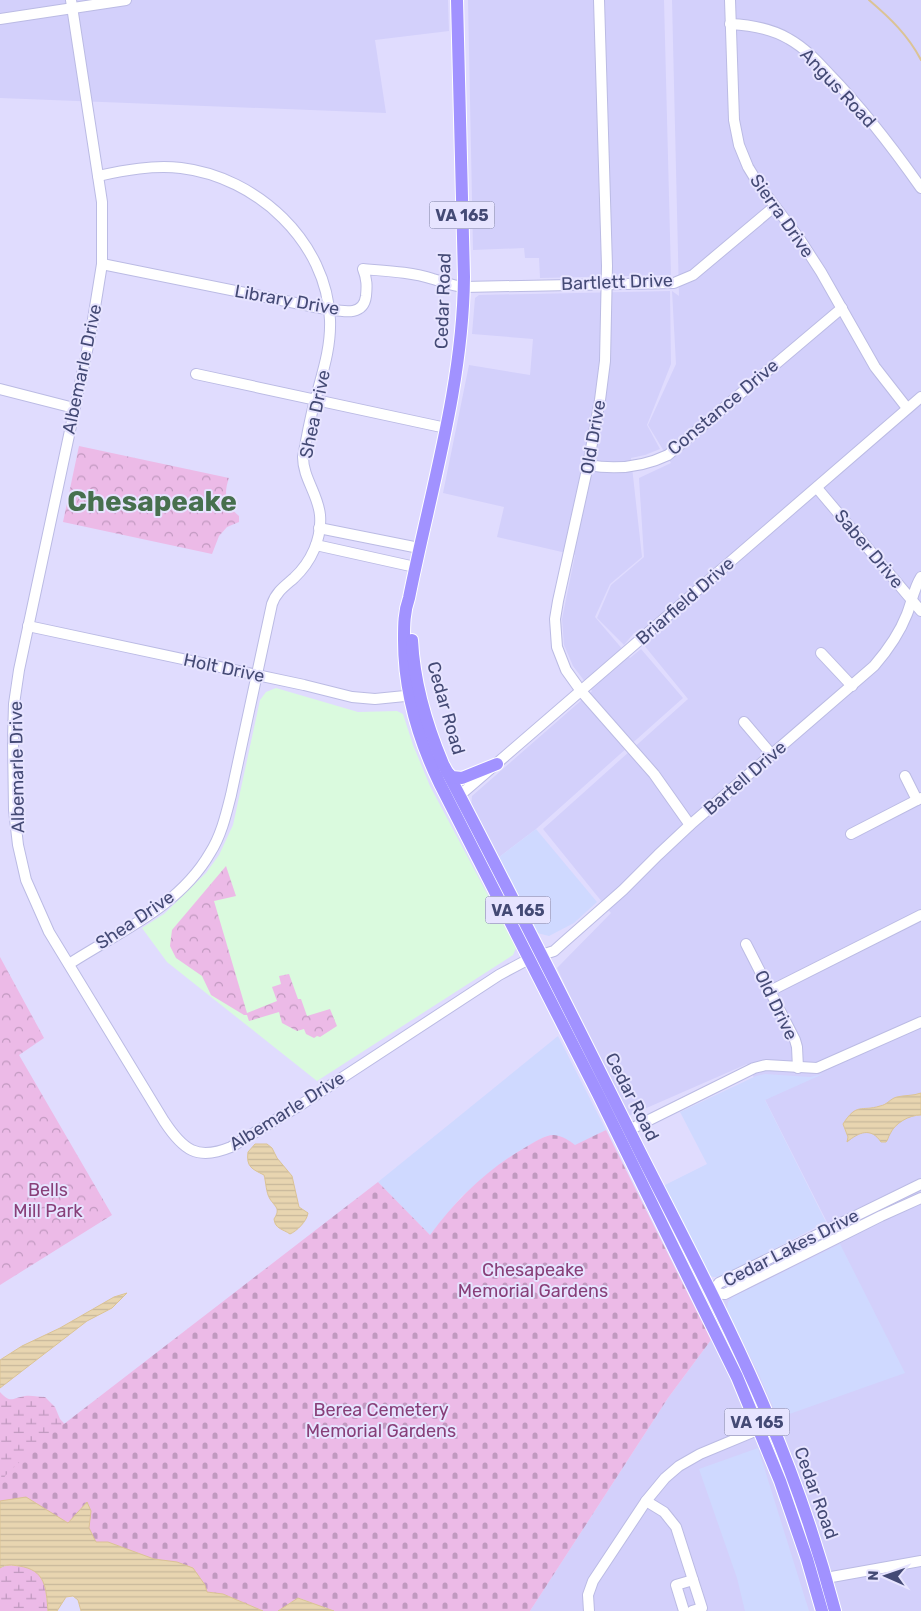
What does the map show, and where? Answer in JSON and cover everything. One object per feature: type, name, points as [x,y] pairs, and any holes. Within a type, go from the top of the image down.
[{"type":"main road","name":"Cedar Road","points":[[457,0],[464,287],[460,344],[446,428],[409,598],[412,608],[411,626],[415,695],[425,751],[453,796],[535,957],[630,1130],[711,1294],[766,1427],[822,1611]]},
{"type":"main road","name":"Cedar Road","points":[[415,695],[447,772],[453,796]]},
{"type":"main road","points":[[447,772],[452,777],[462,778],[497,764]]},
{"type":"main road","name":"Cedar Road","points":[[535,957],[614,1130],[711,1323],[766,1427],[801,1500],[835,1611]]},
{"type":"main road","points":[[652,1204],[670,1228],[700,1287],[705,1293],[711,1294],[711,1323]]},
{"type":"street","points":[[0,19],[72,4],[126,0]]},
{"type":"street","name":"Old Drive","points":[[599,0],[607,284],[605,361],[588,465],[555,619],[557,647],[562,661],[580,691],[654,774],[690,825]]},
{"type":"street","name":"Sierra Drive","points":[[730,0],[735,128],[748,168],[798,238],[842,308],[875,367],[907,408]]},
{"type":"street","name":"Albemarle Drive","points":[[72,4],[98,176],[103,220],[102,264],[91,332],[28,626],[14,704],[13,740],[16,832],[21,862],[32,897],[49,932],[173,1135],[183,1146],[194,1152],[204,1154],[231,1147],[302,1104],[462,999],[535,957]]},
{"type":"street","name":"Angus Road","points":[[730,24],[767,29],[801,46],[845,91],[896,152],[921,188]]},
{"type":"street","name":"Shea Drive","points":[[69,964],[144,919],[177,894],[210,854],[224,822],[274,598],[306,564],[316,545],[319,528],[318,500],[303,463],[315,399],[329,346],[329,308],[323,277],[308,249],[279,215],[246,190],[215,176],[180,168],[157,167],[136,169],[98,176]]},
{"type":"street","name":"Bartlett Drive","points":[[464,287],[674,283],[693,275],[774,206]]},
{"type":"street","name":"Library Drive","points":[[102,264],[320,308],[352,311],[363,306],[367,287],[363,269],[397,272],[434,279],[451,286],[464,287]]},
{"type":"street","name":"Constance Drive","points":[[588,465],[607,468],[632,467],[649,463],[668,455],[842,308]]},
{"type":"street","points":[[199,374],[446,428]]},
{"type":"street","points":[[0,389],[74,408]]},
{"type":"street","name":"Briarfield Drive","points":[[453,796],[497,764],[921,397]]},
{"type":"street","name":"Saber Drive","points":[[817,488],[921,611]]},
{"type":"street","points":[[319,528],[419,548]]},
{"type":"street","points":[[316,545],[415,567]]},
{"type":"street","name":"Bartell Drive","points":[[535,957],[554,951],[623,890],[690,825],[874,666],[891,643],[904,620],[921,577]]},
{"type":"street","name":"Holt Drive","points":[[28,626],[352,697],[375,699],[415,695]]},
{"type":"street","points":[[822,653],[852,686]]},
{"type":"street","points":[[744,722],[772,755]]},
{"type":"street","points":[[851,834],[919,799],[905,776]]},
{"type":"street","points":[[770,991],[921,915]]},
{"type":"street","name":"Old Drive","points":[[746,944],[795,1040],[798,1068]]},
{"type":"street","points":[[614,1130],[630,1130],[754,1068],[766,1065],[798,1068],[822,1066],[921,1022]]},
{"type":"street","name":"Cedar Lakes Drive","points":[[711,1294],[718,1283],[921,1184]]},
{"type":"street","name":"Cedar Lakes Drive","points":[[711,1294],[725,1294],[921,1198]]},
{"type":"street","points":[[589,1611],[588,1595],[593,1581],[646,1501],[664,1478],[678,1466],[700,1454],[766,1427]]},
{"type":"street","points":[[646,1501],[664,1512],[676,1527],[702,1608],[692,1611]]},
{"type":"street","points":[[815,1586],[826,1578],[921,1561]]},
{"type":"street","points":[[684,1611],[676,1585],[693,1580]]},
{"type":"shaded area","points":[[0,0],[448,0],[449,31],[375,40],[386,113],[0,98]]},
{"type":"shaded area","points":[[468,0],[664,0],[671,275],[540,278],[539,258],[525,258],[524,248],[473,250]]},
{"type":"shaded area","points":[[672,0],[921,0],[921,1611],[530,1611],[668,1398],[711,1340],[714,1297],[835,1238],[747,1064],[626,1117],[557,968],[611,913],[543,829],[688,699],[634,633],[624,645],[597,618],[611,585],[644,557],[639,478],[671,463],[648,425],[676,364],[672,291],[679,296]]},
{"type":"shaded area","points":[[670,291],[671,364],[647,425],[660,449],[631,458],[642,557],[610,584],[595,617],[630,658],[641,649],[683,698],[536,829],[498,858],[471,806],[472,796],[592,691],[573,666],[564,645],[562,619],[575,555],[497,537],[504,507],[443,493],[469,365],[530,375],[533,339],[472,334],[475,298],[479,295]]},
{"type":"shaded area","points":[[276,688],[358,712],[397,711],[403,714],[413,745],[430,786],[516,948],[513,955],[317,1081],[167,962],[142,928],[164,914],[206,873],[219,855],[233,825],[260,700],[266,692]]},
{"type":"shaded area","points":[[536,829],[597,902],[574,923],[549,936],[537,933],[498,858]]},
{"type":"shaded area","points":[[558,1036],[606,1130],[575,1146],[570,1142],[549,1136],[519,1151],[501,1163],[461,1197],[430,1235],[378,1182]]},
{"type":"shaded area","points":[[765,1074],[810,1077],[823,1074],[765,1100],[826,1222],[719,1277],[713,1277],[707,1274],[663,1186],[707,1164],[680,1112],[756,1076]]},
{"type":"shaded area","points":[[921,1093],[921,1115],[912,1116],[899,1123],[892,1130],[886,1142],[881,1142],[873,1134],[865,1133],[847,1142],[848,1137],[843,1124],[856,1110],[874,1108],[897,1097]]},
{"type":"shaded area","points":[[255,1144],[267,1144],[272,1148],[277,1158],[292,1176],[299,1207],[308,1213],[306,1219],[296,1231],[290,1234],[276,1225],[274,1219],[277,1210],[269,1197],[264,1175],[253,1169],[249,1164],[248,1152]]},
{"type":"shaded area","points":[[840,1244],[905,1373],[778,1418],[757,1370],[727,1310],[728,1302],[733,1297]]},
{"type":"shaded area","points":[[127,1293],[112,1308],[87,1321],[0,1388],[0,1360],[22,1346],[60,1328],[114,1297]]},
{"type":"shaded area","points":[[758,1448],[809,1611],[745,1611],[737,1578],[699,1469]]},
{"type":"shaded area","points":[[26,1497],[68,1523],[87,1502],[91,1511],[89,1528],[96,1542],[108,1542],[154,1559],[177,1562],[193,1568],[205,1585],[207,1592],[223,1594],[263,1611],[81,1611],[78,1600],[73,1596],[66,1597],[57,1611],[48,1611],[43,1581],[35,1571],[14,1565],[0,1568],[0,1501]]},
{"type":"shaded area","points":[[298,1598],[334,1611],[278,1611]]},
{"type":"green space","points":[[79,446],[229,478],[226,495],[231,508],[239,516],[239,522],[227,527],[219,536],[212,554],[63,522]]},
{"type":"green space","points":[[226,866],[236,896],[214,901],[247,1013],[277,1001],[272,987],[281,984],[279,976],[289,974],[298,999],[301,999],[307,1016],[330,1009],[337,1026],[320,1037],[314,1038],[306,1034],[304,1029],[297,1031],[282,1023],[279,1012],[249,1021],[247,1015],[211,995],[202,976],[176,958],[170,946],[172,930]]},
{"type":"green space","name":"Bells Mill Park","points":[[0,957],[44,1038],[19,1055],[112,1215],[0,1285]]},
{"type":"green space","name":"Berea Cemetery Memorial Gardens","points":[[606,1130],[711,1340],[668,1398],[530,1611],[329,1611],[326,1607],[313,1607],[310,1602],[299,1598],[288,1604],[284,1611],[248,1611],[0,1503],[0,1488],[5,1476],[38,1444],[378,1182],[430,1235],[462,1197],[486,1175],[526,1147],[550,1135],[565,1138],[575,1145]]},
{"type":"green space","points":[[0,1392],[9,1399],[27,1396],[45,1397],[55,1407],[60,1419],[75,1435],[0,1501]]},
{"type":"green space","points":[[9,1565],[30,1568],[40,1575],[45,1586],[48,1611],[0,1611],[0,1568]]},
{"type":"waterway","points":[[869,0],[898,27],[921,60]]},
{"type":"district","name":"Chesapeake","points":[[152,501]]},
{"type":"park label","name":"Chesapeake Memorial Gardens","points":[[533,1280]]}]
